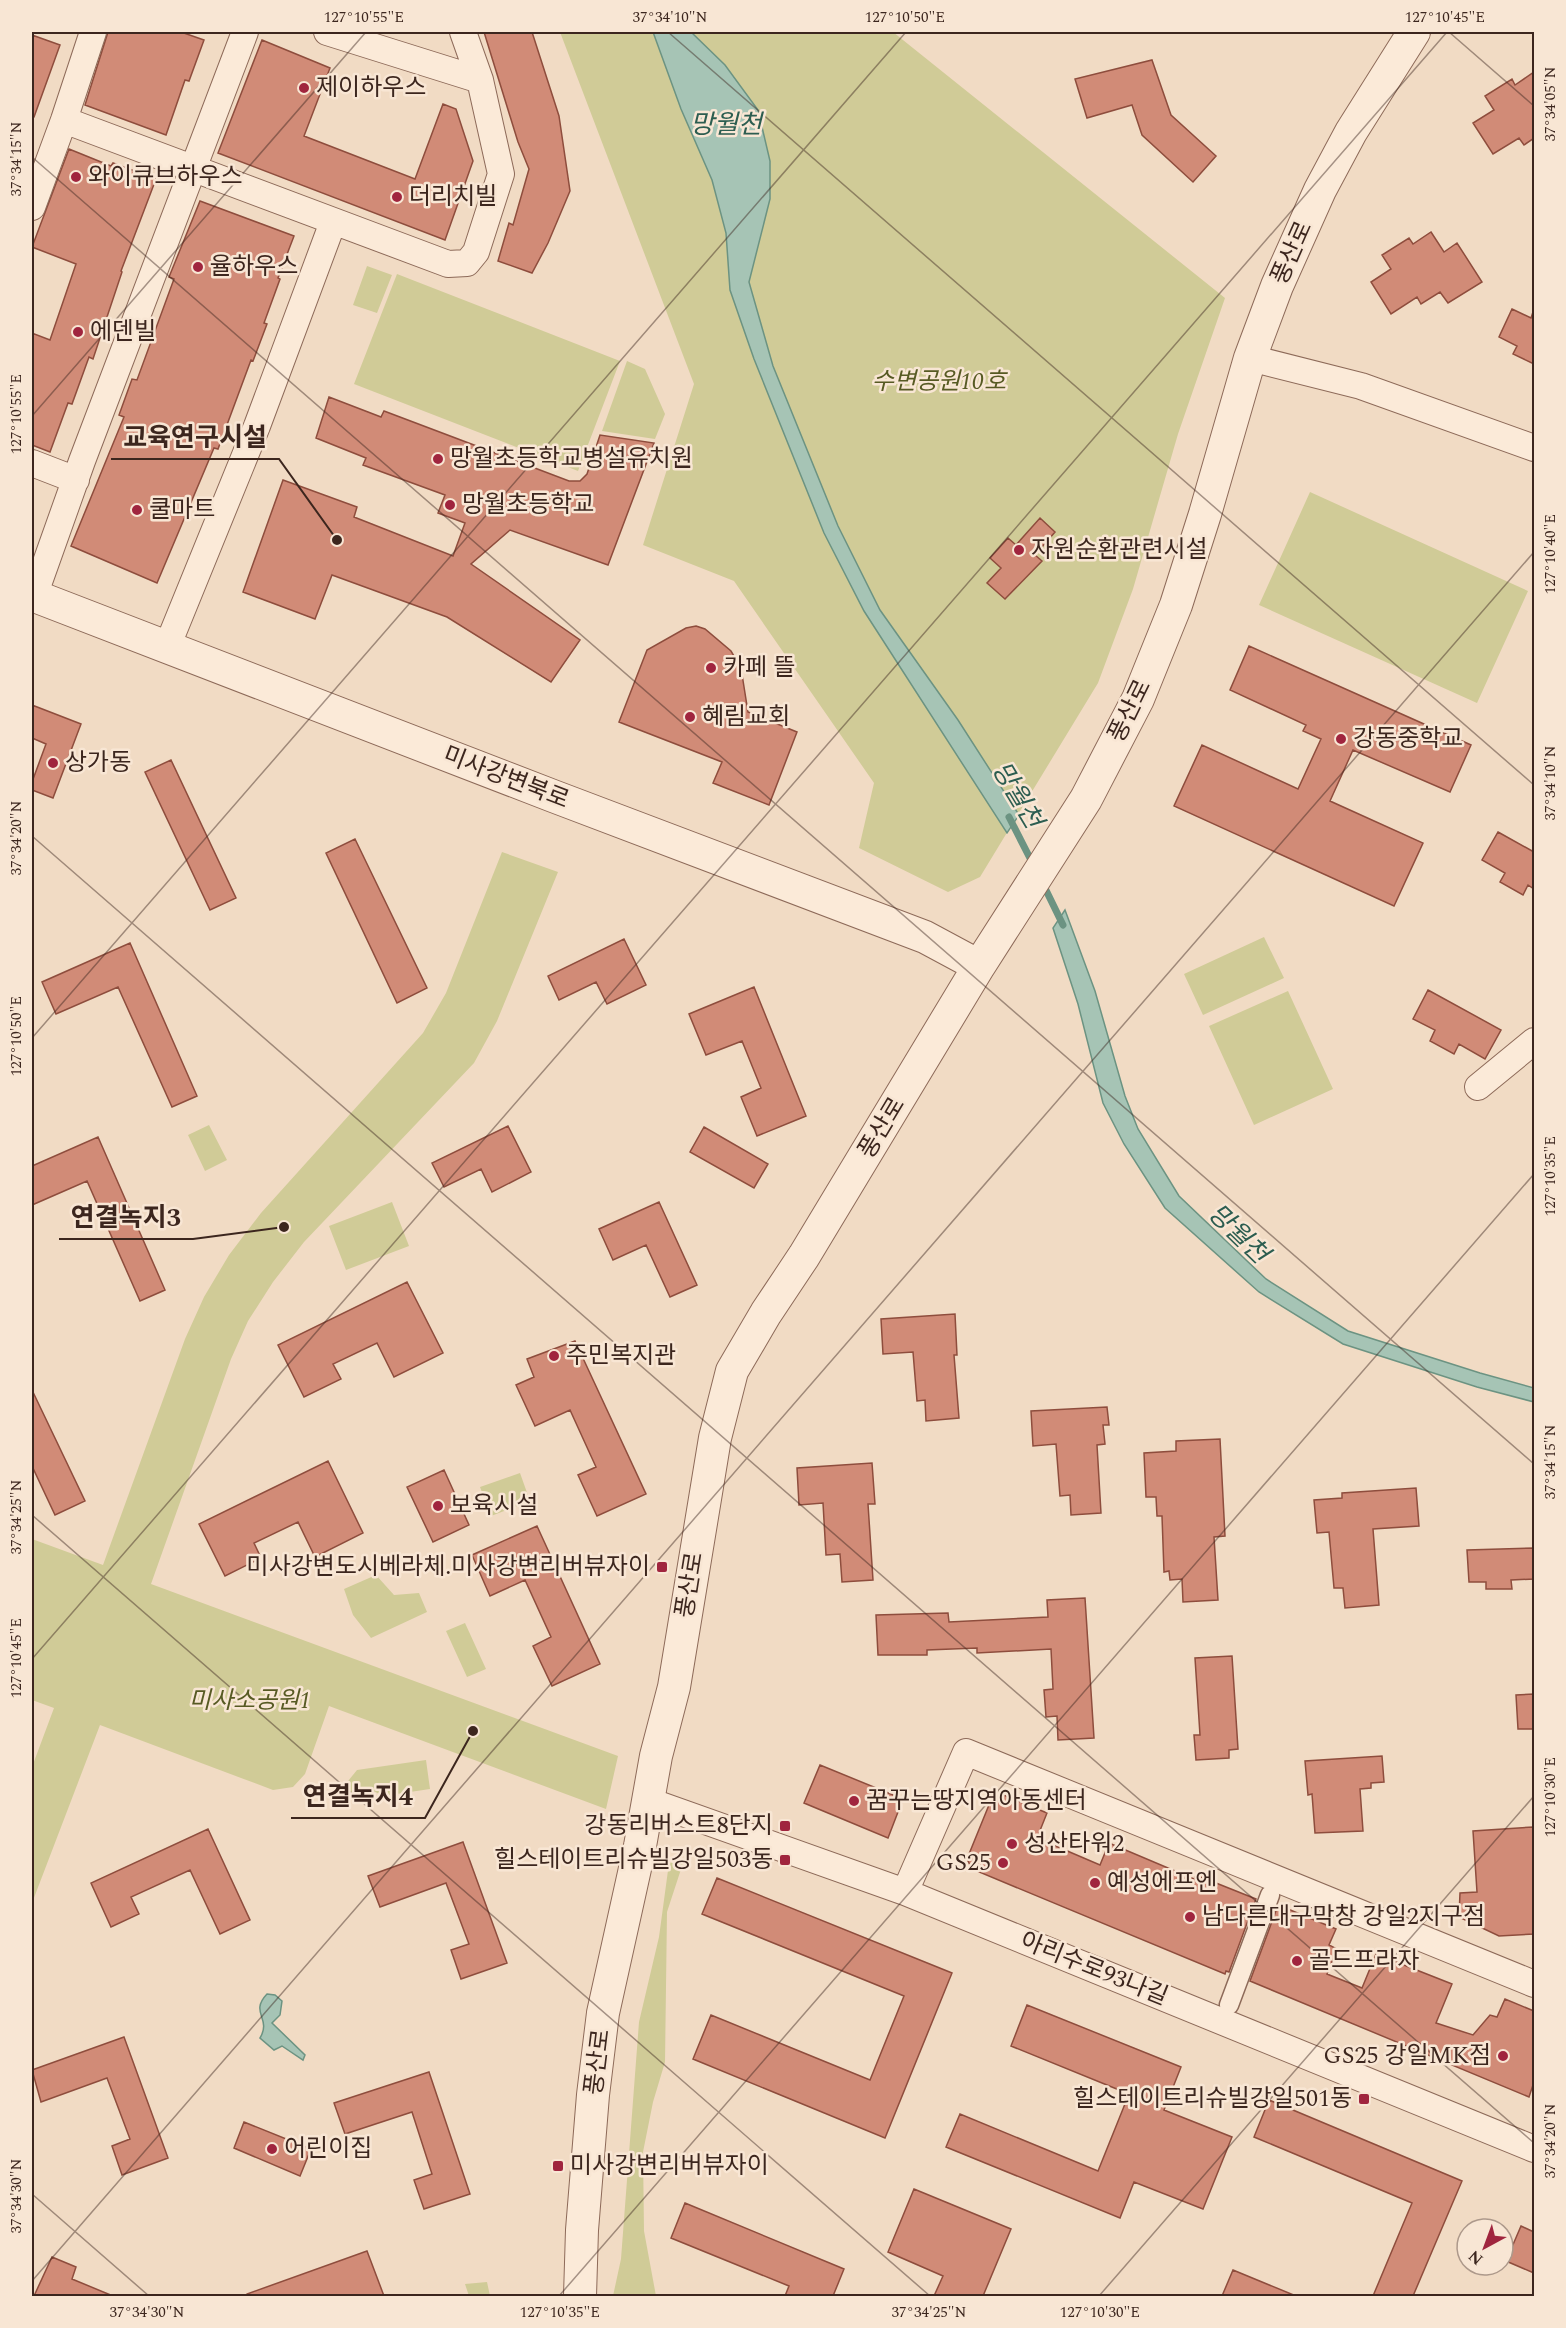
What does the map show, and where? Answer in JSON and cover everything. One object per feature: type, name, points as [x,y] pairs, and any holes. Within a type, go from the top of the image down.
[{"type":"street","points":[[32,207],[93,32]]},
{"type":"street","points":[[33,596],[245,32]]},
{"type":"street","points":[[327,32],[480,80]]},
{"type":"street","points":[[64,120],[192,170],[448,264],[467,263],[476,252],[501,174],[480,80],[463,32]]},
{"type":"street","name":"풍산로","points":[[580,2296],[582,2230],[597,2056],[603,2013],[649,1801],[656,1756],[674,1687],[715,1438],[732,1371],[979,966],[1086,799],[1138,699],[1176,605],[1250,358],[1277,286],[1320,190],[1351,132],[1414,32]]},
{"type":"street","points":[[167,647],[252,438],[333,222]]},
{"type":"street","points":[[1250,358],[1361,386],[1534,448]]},
{"type":"street","points":[[32,463],[76,480]]},
{"type":"street","name":"미사강변북로","points":[[33,596],[925,937],[979,966]]},
{"type":"street","points":[[1478,1086],[1534,1041]]},
{"type":"street","points":[[905,1892],[966,1752],[1534,1984]]},
{"type":"street","name":"아리수로93나길","points":[[649,1801],[905,1892],[1534,2149]]},
{"type":"street","points":[[1229,2005],[1270,1895]]},
{"type":"green space","name":"수변공원10호","points":[[560,32],[893,32],[1225,298],[1178,434],[1133,589],[1098,683],[980,877],[948,892],[859,848],[874,783],[734,581],[643,545],[694,384]]},
{"type":"green space","points":[[367,266],[392,275],[377,313],[353,305]]},
{"type":"green space","points":[[397,274],[620,361],[578,471],[354,384]]},
{"type":"green space","points":[[627,361],[645,369],[665,414],[655,439],[602,431]]},
{"type":"green space","points":[[1310,492],[1528,591],[1477,703],[1259,605]]},
{"type":"green space","name":"미사소공원1","points":[[502,852],[558,872],[497,1021],[474,1063],[304,1242],[273,1282],[248,1321],[231,1359],[151,1584],[618,1756],[606,1809],[329,1706],[305,1774],[293,1787],[273,1790],[100,1725],[32,1903],[32,1767],[54,1708],[32,1700],[32,1539],[103,1565],[185,1339],[204,1297],[229,1255],[261,1213],[423,1033],[446,993]]},
{"type":"green space","points":[[1264,937],[1284,978],[1203,1015],[1184,974]]},
{"type":"green space","points":[[1288,991],[1333,1089],[1254,1125],[1209,1026]]},
{"type":"green space","points":[[209,1125],[227,1160],[205,1171],[188,1135]]},
{"type":"green space","points":[[392,1202],[409,1246],[346,1270],[329,1226]]},
{"type":"green space","points":[[520,1473],[530,1501],[491,1516],[480,1487]]},
{"type":"green space","points":[[376,1575],[394,1595],[419,1593],[427,1612],[371,1638],[353,1615],[344,1589]]},
{"type":"green space","points":[[465,1623],[486,1669],[467,1677],[446,1631]]},
{"type":"green space","points":[[426,1760],[430,1789],[383,1796],[368,1788],[356,1797],[344,1786],[357,1770]]},
{"type":"green space","points":[[684,1860],[667,1912],[665,2062],[653,2102],[643,2152],[644,2231],[656,2296],[613,2296],[621,2259],[639,2022],[659,1937],[669,1863]]},
{"type":"green space","points":[[487,2282],[490,2296],[469,2296],[465,2284]]},
{"type":"water","name":"망월천","points":[[653,32],[691,32],[725,65],[758,110],[770,161],[770,199],[749,282],[773,366],[838,526],[880,610],[958,720],[1019,815],[1007,833],[864,611],[824,533],[754,359],[730,290],[726,233],[712,180],[681,109]]},
{"type":"water","points":[[1065,910],[1095,991],[1125,1096],[1138,1129],[1179,1196],[1266,1279],[1348,1331],[1534,1388],[1534,1402],[1477,1387],[1343,1344],[1259,1292],[1165,1208],[1124,1144],[1103,1103],[1078,1004],[1053,928]]},
{"type":"water","points":[[267,1994],[275,1995],[282,2001],[280,2015],[272,2023],[305,2055],[303,2060],[282,2046],[274,2050],[260,2038],[264,2025],[260,2006]]},
{"type":"building","points":[[108,32],[181,32],[204,40],[189,81],[185,80],[166,135],[85,105]]},
{"type":"building","points":[[484,32],[532,32],[559,116],[570,191],[548,243],[532,273],[498,261],[509,223],[513,225],[529,169],[518,142]]},
{"type":"building","points":[[32,35],[60,45],[34,117],[32,117]]},
{"type":"building","points":[[262,40],[330,68],[304,136],[415,179],[443,104],[456,109],[473,161],[445,240],[218,153]]},
{"type":"building","points":[[1152,60],[1171,115],[1216,156],[1193,182],[1142,135],[1132,105],[1087,118],[1075,79]]},
{"type":"building","points":[[1534,72],[1534,138],[1524,145],[1519,138],[1493,154],[1473,123],[1494,110],[1485,96],[1512,79],[1515,85]]},
{"type":"building","points":[[69,149],[111,166],[113,163],[156,179],[121,271],[93,359],[89,357],[72,404],[68,403],[50,452],[32,445],[32,333],[50,340],[76,264],[32,247]]},
{"type":"building","points":[[200,201],[294,236],[278,278],[280,279],[264,323],[267,324],[253,361],[251,360],[218,449],[214,448],[157,583],[71,546],[124,417],[119,415],[132,379],[137,380],[174,279],[169,277]]},
{"type":"building","points":[[1431,232],[1444,252],[1457,243],[1482,282],[1448,303],[1440,292],[1421,304],[1417,297],[1391,314],[1371,282],[1391,269],[1382,255],[1409,238],[1413,244]]},
{"type":"building","points":[[1512,309],[1531,318],[1534,309],[1534,364],[1513,354],[1517,346],[1499,337]]},
{"type":"building","points":[[329,397],[381,417],[384,411],[569,481],[580,481],[587,474],[600,435],[654,443],[608,565],[510,530],[471,564],[580,640],[551,682],[447,617],[332,575],[315,619],[243,592],[283,480],[357,507],[354,517],[453,556],[465,523],[438,513],[445,495],[363,465],[366,458],[316,438]]},
{"type":"building","name":"자원순환관련시설","points":[[1040,518],[1055,532],[1035,555],[1042,561],[1005,599],[987,583],[1001,568],[990,558],[1008,538],[1016,545]]},
{"type":"building","name":"혜림교회","points":[[696,626],[705,629],[731,651],[741,668],[748,712],[797,732],[769,805],[713,783],[722,762],[619,722],[647,650],[686,628]]},
{"type":"building","points":[[1249,646],[1471,745],[1450,792],[1353,750],[1330,801],[1423,843],[1394,906],[1174,806],[1202,745],[1298,789],[1321,739],[1303,731],[1306,725],[1230,690]]},
{"type":"building","name":"상가동","points":[[32,705],[81,724],[53,798],[32,790],[32,782],[46,744],[32,738]]},
{"type":"building","points":[[171,760],[236,898],[210,910],[145,772]]},
{"type":"building","points":[[1498,832],[1534,852],[1534,889],[1528,885],[1523,895],[1500,882],[1505,873],[1482,860]]},
{"type":"building","points":[[355,839],[427,988],[397,1003],[326,853]]},
{"type":"building","points":[[624,939],[646,985],[607,1004],[596,982],[559,1000],[548,976]]},
{"type":"building","points":[[130,943],[197,1096],[172,1107],[118,987],[56,1014],[42,982]]},
{"type":"building","points":[[754,987],[806,1116],[757,1136],[741,1097],[761,1088],[742,1041],[706,1055],[689,1014]]},
{"type":"building","points":[[1428,990],[1501,1030],[1485,1059],[1459,1044],[1454,1054],[1430,1041],[1435,1030],[1413,1019]]},
{"type":"building","points":[[508,1126],[531,1172],[492,1192],[481,1169],[444,1187],[432,1163]]},
{"type":"building","points":[[704,1127],[768,1164],[754,1188],[690,1152]]},
{"type":"building","points":[[98,1137],[165,1290],[140,1301],[87,1181],[32,1205],[32,1166]]},
{"type":"building","points":[[659,1202],[697,1285],[670,1297],[646,1245],[613,1260],[599,1229]]},
{"type":"building","points":[[407,1282],[443,1353],[394,1377],[377,1343],[333,1364],[341,1379],[304,1397],[278,1345]]},
{"type":"building","points":[[955,1314],[957,1355],[954,1355],[959,1418],[926,1421],[925,1400],[917,1401],[913,1352],[883,1354],[881,1319]]},
{"type":"building","points":[[575,1341],[646,1494],[597,1516],[578,1475],[596,1467],[570,1410],[535,1426],[516,1385],[534,1377],[527,1359]]},
{"type":"building","points":[[32,1390],[85,1501],[55,1515],[32,1466]]},
{"type":"building","points":[[1107,1407],[1109,1425],[1103,1425],[1105,1444],[1097,1445],[1101,1513],[1071,1515],[1070,1495],[1060,1496],[1056,1444],[1033,1446],[1031,1411]]},
{"type":"building","points":[[1220,1439],[1225,1536],[1214,1537],[1218,1600],[1183,1602],[1182,1579],[1170,1580],[1169,1571],[1164,1572],[1162,1516],[1157,1516],[1156,1497],[1146,1497],[1144,1453],[1176,1451],[1176,1441]]},
{"type":"building","points":[[328,1461],[363,1533],[315,1557],[298,1522],[254,1543],[261,1558],[225,1576],[199,1524]]},
{"type":"building","points":[[872,1463],[875,1504],[868,1504],[873,1580],[842,1582],[840,1554],[826,1555],[823,1503],[799,1505],[797,1468]]},
{"type":"building","name":"보육시설","points":[[444,1470],[469,1525],[433,1542],[407,1487]]},
{"type":"building","points":[[1416,1488],[1419,1526],[1373,1529],[1379,1605],[1345,1608],[1343,1588],[1334,1588],[1329,1532],[1317,1533],[1314,1500],[1342,1498],[1342,1493]]},
{"type":"building","points":[[537,1526],[600,1664],[552,1686],[533,1646],[551,1637],[525,1580],[490,1596],[472,1555]]},
{"type":"building","points":[[1534,1548],[1534,1579],[1511,1580],[1512,1589],[1486,1589],[1486,1582],[1469,1582],[1467,1550]]},
{"type":"building","points":[[1085,1598],[1094,1738],[1058,1740],[1057,1716],[1046,1717],[1044,1690],[1053,1689],[1051,1649],[977,1653],[977,1648],[927,1650],[927,1655],[878,1655],[876,1615],[948,1613],[949,1622],[1048,1617],[1047,1600]]},
{"type":"building","points":[[1232,1656],[1238,1749],[1229,1750],[1229,1758],[1196,1760],[1194,1735],[1200,1735],[1195,1658]]},
{"type":"building","points":[[1534,1694],[1534,1729],[1518,1729],[1516,1695]]},
{"type":"building","points":[[1382,1756],[1384,1782],[1371,1783],[1371,1788],[1360,1789],[1363,1831],[1315,1833],[1312,1794],[1308,1795],[1305,1761]]},
{"type":"building","name":"꿈꾸는땅지역아동센터","points":[[820,1765],[903,1799],[888,1838],[804,1803]]},
{"type":"building","points":[[1001,1794],[1047,1813],[1037,1838],[1100,1865],[1109,1843],[1194,1879],[1196,1875],[1256,1899],[1229,1972],[1226,1971],[1225,1974],[972,1869],[967,1859],[991,1800]]},
{"type":"building","points":[[1533,1827],[1534,1934],[1499,1936],[1459,1917],[1460,1893],[1477,1892],[1473,1831]]},
{"type":"building","points":[[208,1829],[250,1920],[220,1934],[190,1870],[131,1897],[139,1914],[111,1927],[91,1883]]},
{"type":"building","points":[[463,1842],[507,1963],[461,1979],[451,1950],[469,1944],[446,1883],[380,1907],[368,1876]]},
{"type":"building","points":[[717,1878],[952,1973],[885,2138],[693,2059],[711,2015],[870,2080],[904,1996],[702,1914]]},
{"type":"building","points":[[1283,1907],[1336,1929],[1329,1945],[1337,1949],[1327,1974],[1362,1988],[1376,1954],[1452,1984],[1436,2023],[1473,2035],[1490,2015],[1497,2017],[1505,1999],[1534,2011],[1534,2082],[1529,2097],[1250,1981],[1277,1908],[1282,1910]]},
{"type":"building","points":[[1027,2005],[1181,2067],[1164,2110],[1232,2137],[1203,2209],[1134,2182],[1120,2218],[946,2147],[960,2114],[1098,2171],[1129,2094],[1011,2046]]},
{"type":"building","points":[[124,2037],[168,2158],[122,2175],[112,2146],[130,2139],[107,2078],[41,2102],[32,2070]]},
{"type":"building","points":[[429,2072],[470,2194],[424,2209],[414,2180],[432,2174],[412,2112],[345,2134],[334,2103]]},
{"type":"building","points":[[1269,2100],[1462,2181],[1413,2296],[1373,2296],[1412,2203],[1254,2137]]},
{"type":"building","name":"어린이집","points":[[244,2122],[311,2149],[300,2176],[234,2148]]},
{"type":"building","points":[[914,2189],[1011,2229],[983,2296],[934,2296],[943,2276],[888,2252]]},
{"type":"building","points":[[685,2203],[844,2269],[833,2296],[785,2296],[789,2286],[671,2238]]},
{"type":"building","points":[[1521,2226],[1534,2232],[1534,2273],[1515,2265],[1515,2240]]},
{"type":"building","points":[[367,2251],[384,2296],[247,2296],[247,2294]]},
{"type":"building","points":[[52,2257],[76,2267],[72,2279],[113,2296],[34,2296]]},
{"type":"building","points":[[1233,2270],[1296,2296],[1222,2296]]},
{"type":"waterway","name":"망월천","points":[[1009,817],[1034,866]]},
{"type":"waterway","name":"망월천","points":[[1043,884],[1063,925]]},
{"type":"place","name":"제이하우스","points":[[304,88]]},
{"type":"place","name":"와이큐브하우스","points":[[76,177]]},
{"type":"place","name":"더리치빌","points":[[397,197]]},
{"type":"place","name":"율하우스","points":[[198,267]]},
{"type":"place","name":"에덴빌","points":[[78,332]]},
{"type":"place","name":"망월초등학교병설유치원","points":[[438,459]]},
{"type":"place","name":"망월초등학교","points":[[450,505]]},
{"type":"place","name":"쿨마트","points":[[137,510]]},
{"type":"place","name":"교육연구시설","points":[[337,540]]},
{"type":"place","name":"자원순환관련시설","points":[[1019,550]]},
{"type":"place","name":"카페 뜰","points":[[711,668]]},
{"type":"place","name":"혜림교회","points":[[690,717]]},
{"type":"place","name":"강동중학교","points":[[1341,739]]},
{"type":"place","name":"상가동","points":[[53,763]]},
{"type":"place","name":"연결녹지3","points":[[284,1227]]},
{"type":"place","name":"주민복지관","points":[[554,1356]]},
{"type":"place","name":"보육시설","points":[[438,1506]]},
{"type":"place","name":"미사강변도시베라체.미사강변리버뷰자이","points":[[662,1567]]},
{"type":"place","name":"연결녹지4","points":[[473,1731]]},
{"type":"place","name":"꿈꾸는땅지역아동센터","points":[[854,1801]]},
{"type":"place","name":"강동리버스트8단지","points":[[785,1826]]},
{"type":"place","name":"성산타워2","points":[[1012,1844]]},
{"type":"place","name":"힐스테이트리슈빌강일503동","points":[[785,1860]]},
{"type":"place","name":"GS25","points":[[1003,1863]]},
{"type":"place","name":"예성에프엔","points":[[1095,1883]]},
{"type":"place","name":"남다른대구막창 강일2지구점","points":[[1190,1917]]},
{"type":"place","name":"골드프라자","points":[[1297,1961]]},
{"type":"place","name":"GS25 강일MK점","points":[[1503,2056]]},
{"type":"place","name":"힐스테이트리슈빌강일501동","points":[[1364,2099]]},
{"type":"place","name":"어린이집","points":[[272,2149]]},
{"type":"place","name":"미사강변리버뷰자이","points":[[558,2166]]}]
